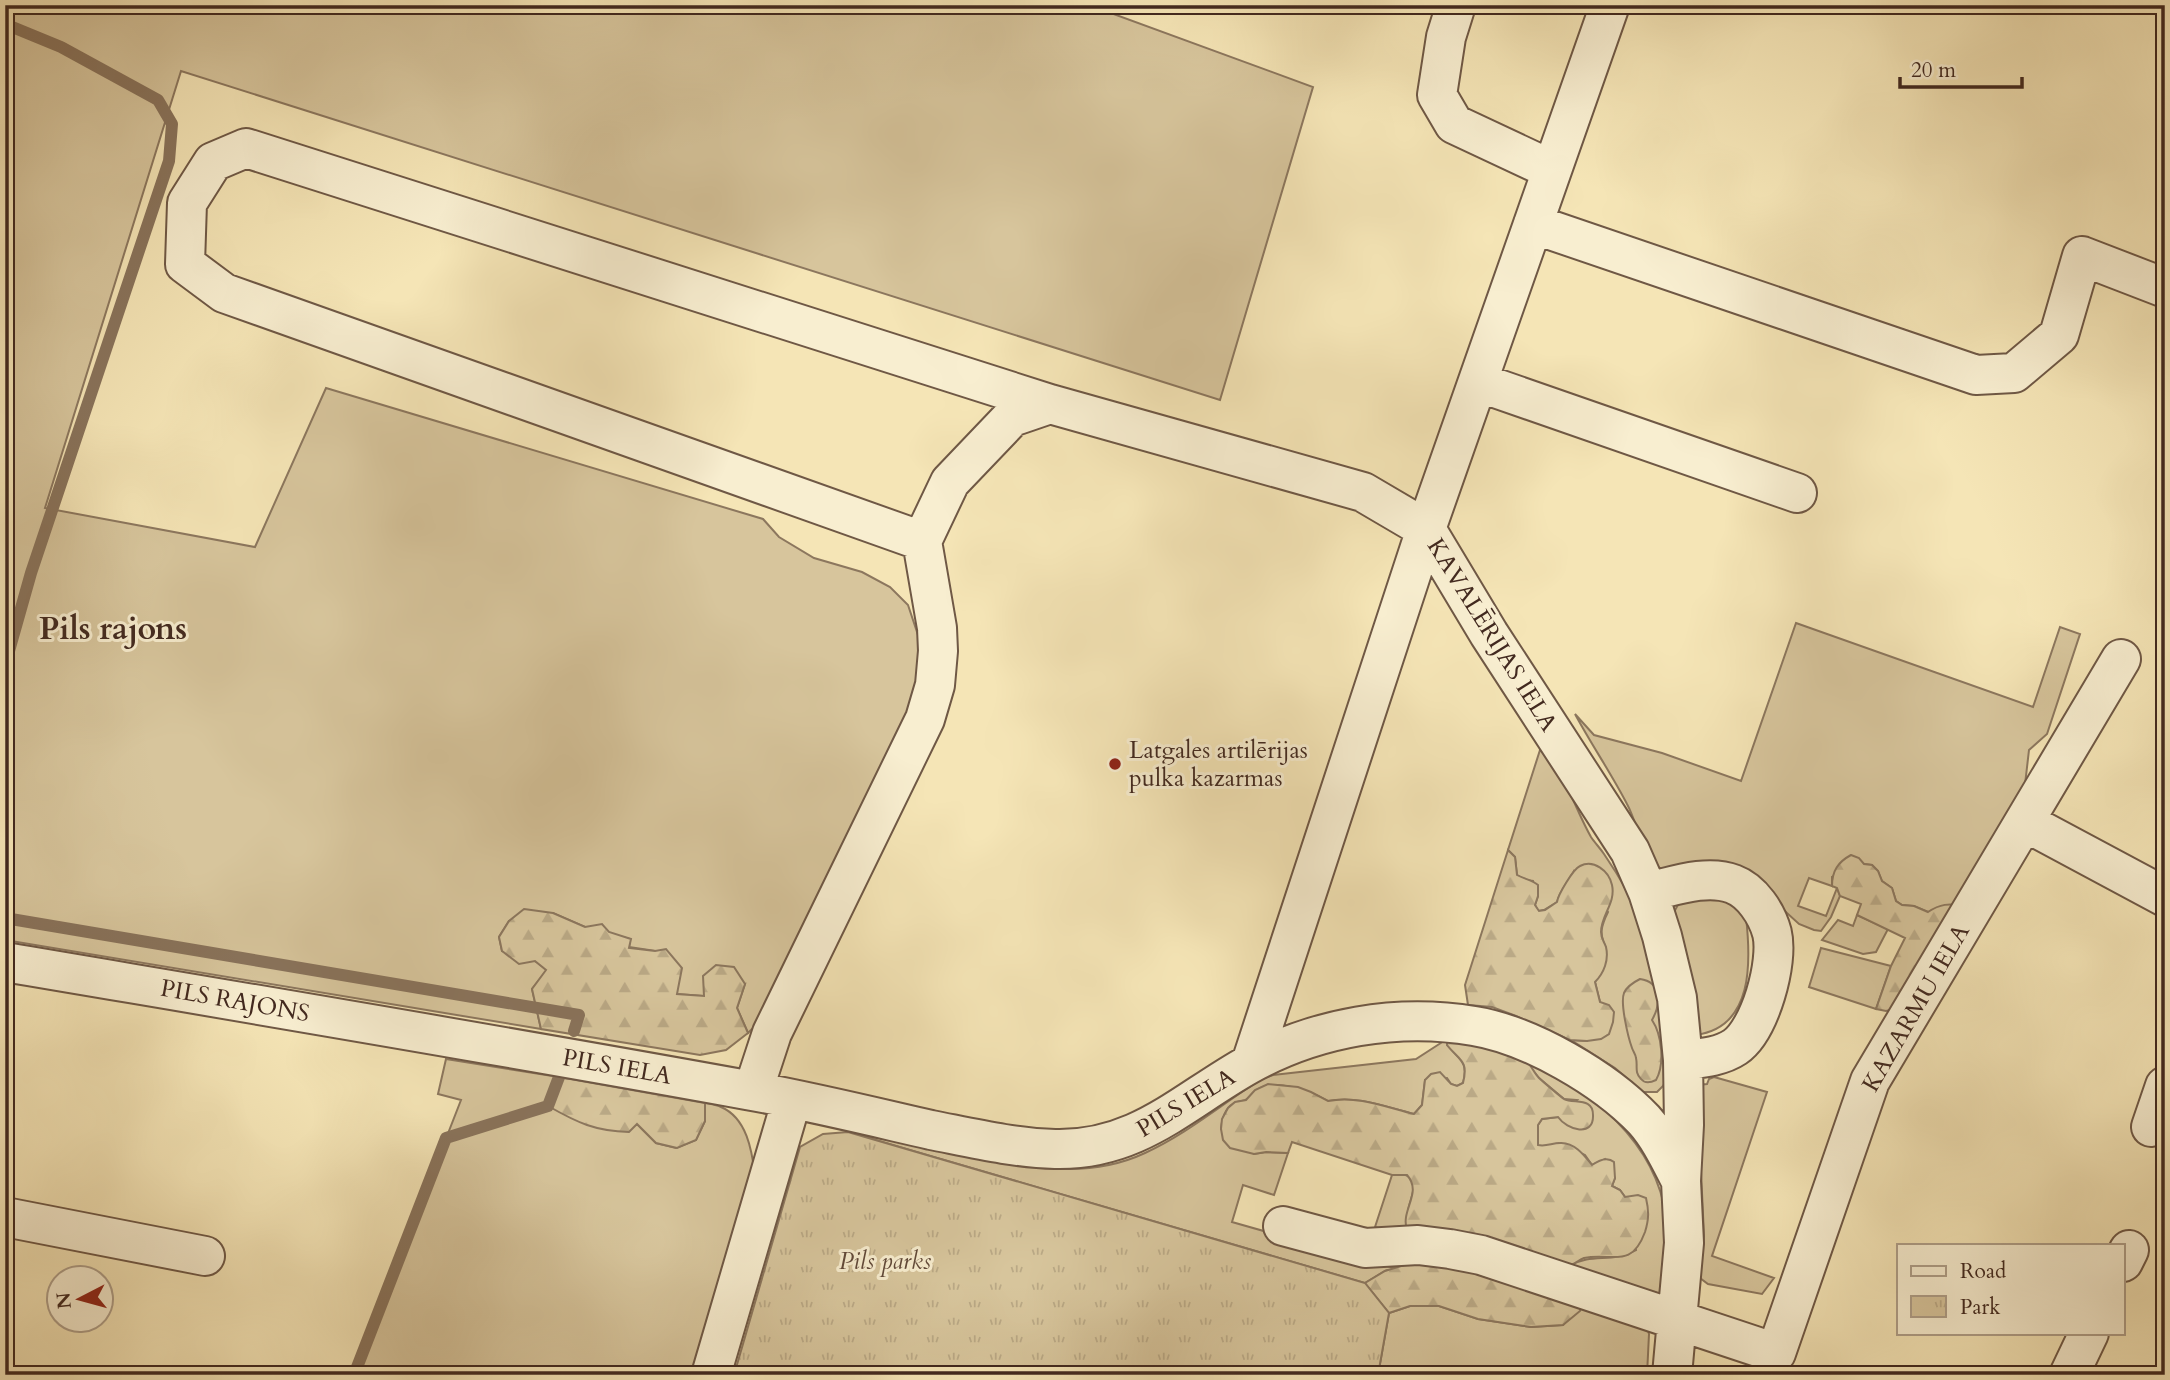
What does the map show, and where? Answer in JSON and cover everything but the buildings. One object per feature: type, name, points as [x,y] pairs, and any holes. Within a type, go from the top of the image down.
[{"type":"street","points":[[1456,5],[1446,37],[1437,95],[1454,124],[1552,170]]},
{"type":"street","name":"KAVALĒRIJAS IELA","points":[[1610,5],[1426,528],[1489,634],[1630,851],[1648,892],[1662,936],[1677,998],[1683,1060],[1685,1125],[1681,1181],[1684,1243],[1678,1321]]},
{"type":"street","points":[[922,541],[224,293],[185,264],[187,203],[213,162],[246,148],[1050,404],[1363,492],[1426,528],[1251,1063]]},
{"type":"street","points":[[1534,223],[1976,375],[2014,373],[2059,335],[2082,256],[2165,288]]},
{"type":"street","points":[[1478,382],[1797,493]]},
{"type":"street","points":[[753,1091],[772,1033],[925,719],[935,685],[938,651],[937,628],[922,541],[950,482],[1012,417],[1050,404]]},
{"type":"street","name":"KAZARMU IELA","points":[[1678,1321],[1776,1353],[1870,1081],[2122,659]]},
{"type":"street","points":[[2025,822],[2165,897]]},
{"type":"street","points":[[1648,892],[1703,881],[1734,884],[1750,895],[1758,905],[1772,935],[1773,955],[1762,1007],[1753,1028],[1736,1046],[1717,1055],[1683,1060]]},
{"type":"street","name":"PILS RAJONS","points":[[5,962],[464,1040]]},
{"type":"street","name":"PILS IELA","points":[[464,1040],[753,1091],[959,1136],[1057,1149],[1095,1146],[1133,1136],[1160,1122],[1251,1063],[1294,1043],[1335,1031],[1377,1024],[1413,1021],[1452,1023],[1503,1033],[1572,1064],[1644,1121],[1664,1147],[1681,1181]]},
{"type":"street","points":[[2151,1127],[2165,1086]]},
{"type":"street","points":[[711,1375],[792,1099]]},
{"type":"street","points":[[5,1217],[205,1256]]},
{"type":"street","points":[[1283,1226],[1365,1248],[1419,1245],[1481,1255],[1678,1321],[1672,1375]]},
{"type":"street","points":[[2069,1375],[2089,1334]]},
{"type":"green space","points":[[5,5],[1089,5],[1313,87],[1220,400],[181,71],[45,508],[255,547],[326,388],[763,519],[779,537],[814,558],[862,572],[890,587],[908,605],[920,641],[923,662],[908,720],[763,1018],[748,1033],[737,1008],[745,984],[704,996],[676,994],[655,951],[629,947],[630,939],[585,927],[553,913],[509,921],[499,937],[502,951],[535,961],[547,970],[532,989],[541,1029],[5,940]]},
{"type":"green space","points":[[1796,623],[2033,707],[2060,627],[2080,634],[2047,734],[2029,750],[2021,819],[1963,906],[1928,912],[1914,906],[1902,905],[1896,901],[1892,888],[1882,881],[1878,871],[1872,865],[1864,864],[1832,877],[1832,886],[1809,878],[1798,906],[1826,916],[1837,888],[1840,896],[1831,917],[1821,931],[1814,930],[1799,924],[1777,904],[1662,870],[1649,856],[1627,804],[1575,714],[1594,735],[1662,753],[1741,781]]},
{"type":"green space","points":[[1540,750],[1557,769],[1591,837],[1625,888],[1650,942],[1661,999],[1668,1077],[1657,1092],[1643,1092],[1615,1068],[1571,1040],[1587,1041],[1600,1002],[1595,982],[1606,948],[1602,930],[1608,912],[1574,871],[1557,902],[1538,911],[1535,905],[1538,896],[1533,881],[1517,875],[1515,857],[1508,850]]},
{"type":"green space","points":[[1508,850],[1515,857],[1517,875],[1538,885],[1535,905],[1539,911],[1557,902],[1566,882],[1580,866],[1595,865],[1604,871],[1610,880],[1612,898],[1601,932],[1607,952],[1606,961],[1595,982],[1600,1002],[1609,1005],[1614,1012],[1609,1034],[1601,1039],[1570,1040],[1492,1007],[1468,1005],[1465,985]]},
{"type":"green space","points":[[1851,855],[1864,864],[1872,865],[1882,881],[1892,888],[1896,901],[1902,905],[1914,906],[1928,912],[1945,905],[1963,906],[1894,1009],[1876,1009],[1891,966],[1905,938],[1857,915],[1861,904],[1840,896],[1837,888],[1832,886],[1837,867]]},
{"type":"green space","points":[[1718,892],[1746,917],[1748,972],[1738,1006],[1729,1020],[1714,1030],[1695,1035],[1674,912],[1679,903]]},
{"type":"green space","points":[[524,909],[553,913],[585,927],[602,924],[609,932],[631,939],[629,948],[655,951],[666,949],[682,968],[677,994],[704,996],[703,976],[716,965],[734,967],[745,984],[737,1008],[748,1033],[726,1050],[700,1055],[541,1029],[532,989],[546,970],[535,961],[519,964],[502,951],[499,937],[509,921]]},
{"type":"green space","points":[[1857,915],[1888,929],[1876,952],[1863,954],[1822,940],[1838,920],[1853,926]]},
{"type":"green space","points":[[1821,948],[1891,966],[1876,1009],[1809,987]]},
{"type":"green space","points":[[1640,979],[1652,984],[1658,995],[1652,1020],[1660,1041],[1661,1066],[1656,1080],[1648,1082],[1643,1081],[1638,1074],[1623,1004],[1625,991]]},
{"type":"green space","points":[[1447,1039],[1447,1045],[1464,1065],[1463,1083],[1457,1086],[1451,1084],[1447,1078],[1425,1080],[1422,1105],[1414,1114],[1361,1101],[1328,1101],[1292,1087],[1271,1085],[1255,1091],[1246,1100],[1233,1104],[1223,1117],[1221,1129],[1254,1154],[1288,1153],[1274,1195],[1243,1185],[1232,1222],[1394,1268],[1365,1283],[848,1132],[1009,1163],[1077,1169],[1100,1167],[1122,1162],[1160,1145],[1262,1079],[1273,1075],[1416,1059]]},
{"type":"green space","points":[[1447,1039],[1479,1045],[1526,1060],[1539,1078],[1564,1099],[1590,1106],[1592,1122],[1585,1129],[1573,1128],[1558,1117],[1542,1119],[1538,1125],[1538,1145],[1565,1143],[1578,1150],[1592,1165],[1603,1159],[1614,1162],[1615,1178],[1612,1186],[1620,1190],[1625,1197],[1638,1195],[1646,1198],[1648,1207],[1645,1232],[1640,1244],[1633,1251],[1620,1257],[1584,1258],[1569,1266],[1407,1230],[1406,1216],[1413,1188],[1407,1175],[1392,1175],[1292,1142],[1288,1153],[1254,1154],[1230,1148],[1223,1140],[1222,1119],[1228,1108],[1235,1102],[1246,1100],[1255,1090],[1268,1084],[1298,1087],[1328,1101],[1361,1101],[1414,1114],[1422,1105],[1425,1080],[1431,1074],[1440,1072],[1451,1084],[1457,1086],[1463,1083],[1464,1065],[1447,1045]]},
{"type":"green space","points":[[446,1059],[559,1077],[548,1106],[637,1124],[656,1143],[676,1148],[696,1140],[705,1121],[705,1103],[721,1107],[737,1119],[747,1136],[755,1175],[697,1375],[354,1375],[461,1100],[438,1094]]},
{"type":"green space","points":[[1525,1060],[1550,1072],[1596,1103],[1634,1142],[1649,1165],[1660,1190],[1667,1226],[1661,1292],[1654,1296],[1569,1266],[1636,1250],[1625,1197],[1620,1190],[1612,1186],[1615,1178],[1605,1159],[1592,1165],[1585,1155],[1559,1143],[1538,1146],[1538,1125],[1542,1119],[1558,1117],[1577,1100],[1564,1099],[1539,1078]]},
{"type":"green space","points":[[559,1077],[705,1103],[705,1121],[696,1140],[677,1148],[656,1143],[637,1124],[629,1132],[596,1128],[548,1106]]},
{"type":"green space","points":[[1714,1077],[1767,1092],[1712,1256],[1774,1278],[1762,1294],[1708,1284],[1700,1278],[1704,1236],[1697,1085],[1707,1084],[1709,1079]]},
{"type":"green space","name":"Pils parks","points":[[848,1132],[1365,1283],[1389,1313],[1378,1375],[734,1375],[800,1147],[823,1134]]},
{"type":"green space","points":[[1399,1173],[1410,1178],[1414,1185],[1408,1209],[1407,1230],[1399,1235],[1375,1227],[1392,1175]]},
{"type":"green space","points":[[1417,1261],[1467,1263],[1585,1297],[1580,1311],[1563,1325],[1531,1327],[1478,1319],[1439,1306],[1410,1306],[1389,1313],[1365,1283],[1385,1271]]},
{"type":"green space","points":[[1585,1297],[1647,1327],[1647,1375],[1378,1375],[1389,1313],[1410,1306],[1439,1306],[1478,1319],[1531,1327],[1563,1325]]},
{"type":"waterway","points":[[5,24],[61,47],[158,100],[172,124],[169,161],[31,573],[5,665]]},
{"type":"waterway","points":[[5,918],[579,1015],[574,1031]]},
{"type":"waterway","points":[[354,1375],[446,1138],[548,1106],[559,1077]]},
{"type":"place","name":"Latgales artilērijas pulka kazarmas","points":[[1115,764]]},
{"type":"district","name":"Pils rajons","points":[[113,629]]}]
